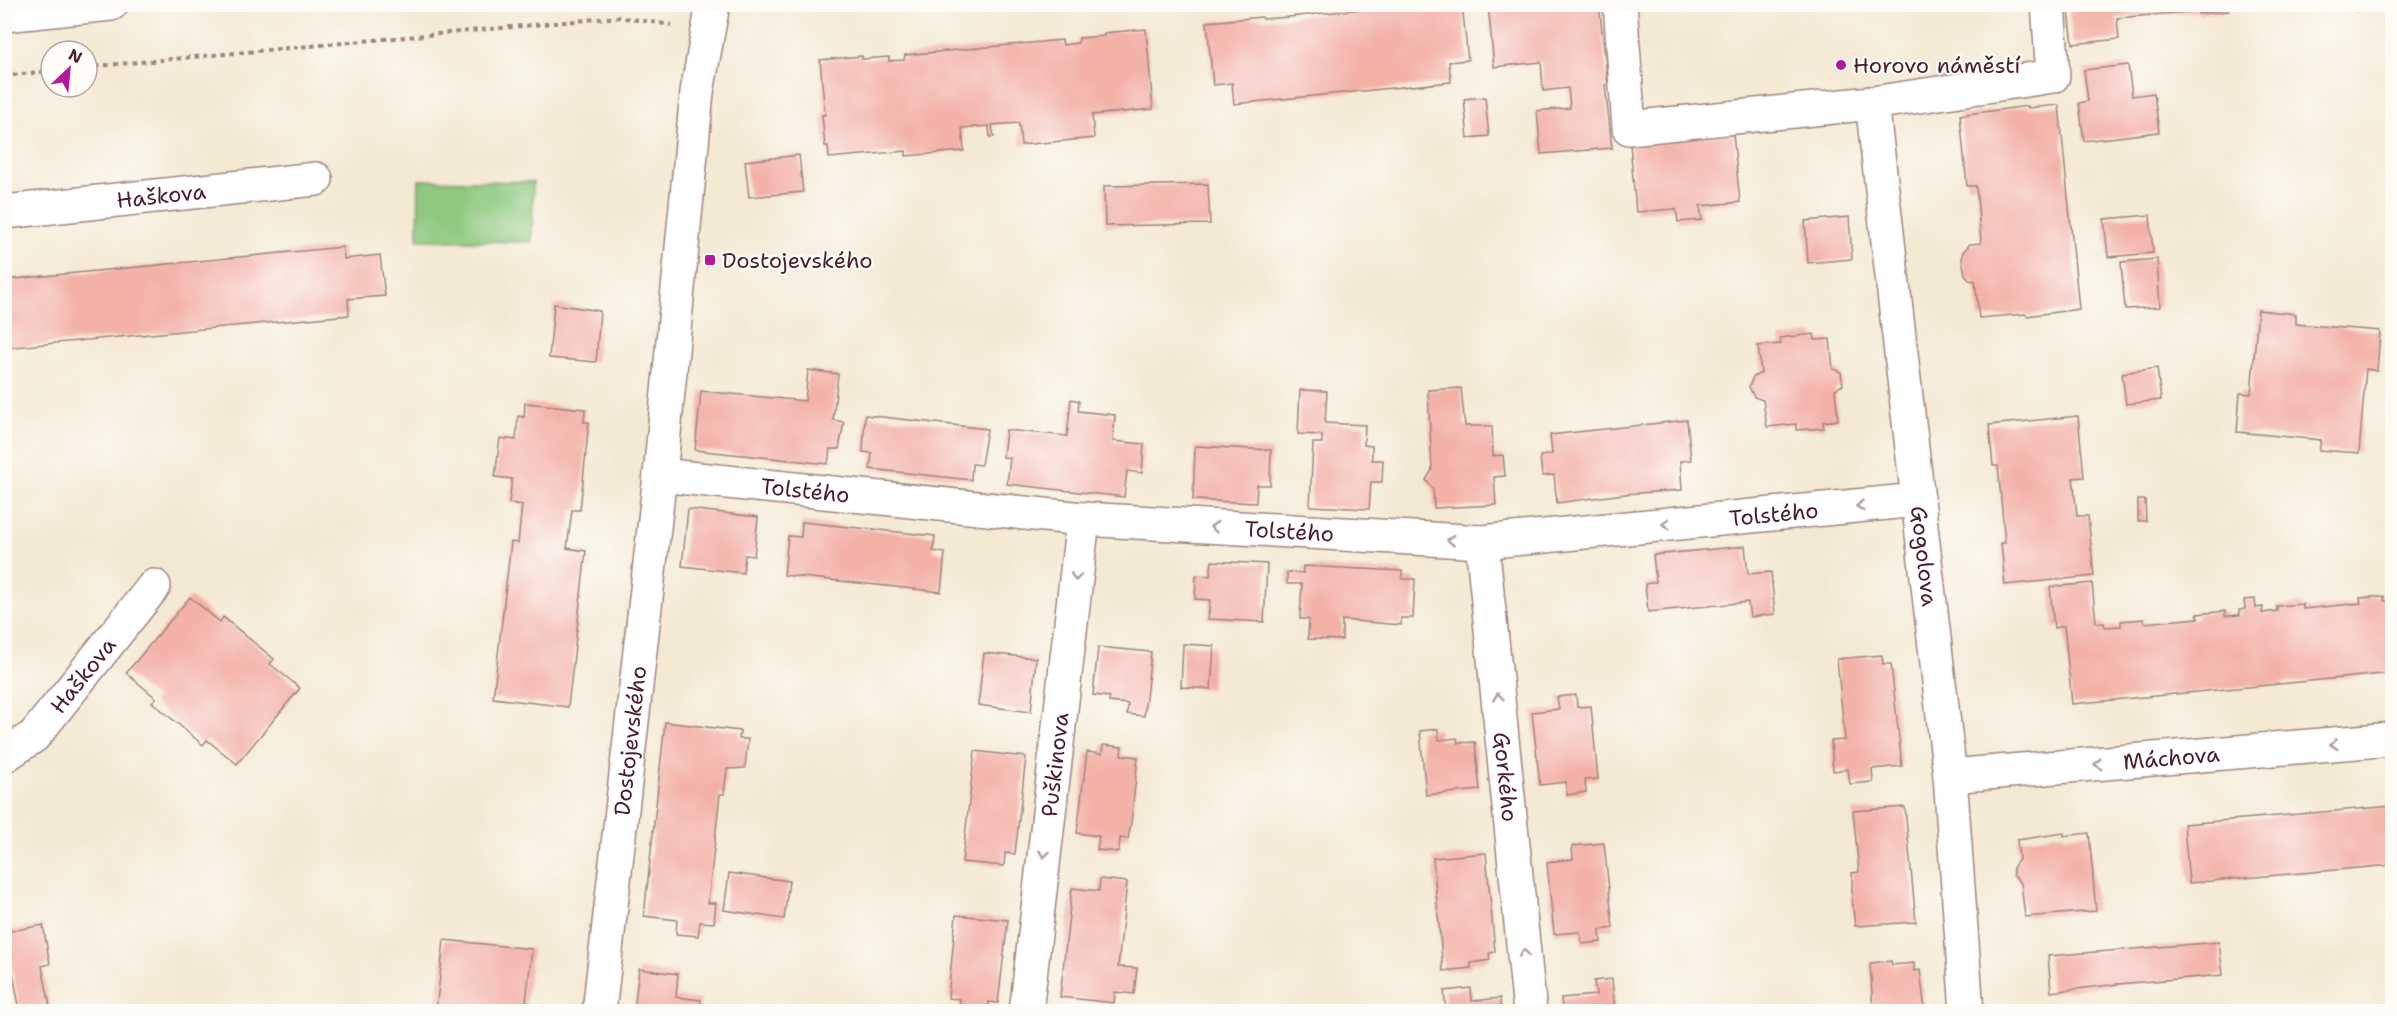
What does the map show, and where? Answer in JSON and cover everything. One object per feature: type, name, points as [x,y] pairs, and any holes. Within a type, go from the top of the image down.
[{"type":"street","points":[[4,15],[111,4]]},
{"type":"street","name":"Dostojevského","points":[[599,1011],[660,475],[697,92],[713,4]]},
{"type":"street","points":[[1620,4],[1629,128],[1872,103],[2053,76],[2048,4]]},
{"type":"street","name":"Gogolova","points":[[1872,103],[1950,776],[1967,1011]]},
{"type":"street","name":"Haškova","points":[[4,212],[316,179]]},
{"type":"street","name":"Tolstého","points":[[660,475],[1083,519],[1482,542],[1918,500]]},
{"type":"street","name":"Puškinova","points":[[1026,1011],[1083,519]]},
{"type":"street","name":"Gorkého","points":[[1482,542],[1530,1011]]},
{"type":"street","name":"Haškova","points":[[4,756],[34,736],[154,586]]},
{"type":"street","name":"Máchova","points":[[1950,776],[2392,739]]},
{"type":"path","points":[[99,66],[618,17],[672,25]]},
{"type":"path","points":[[4,76],[39,72]]},
{"type":"green space","points":[[419,180],[533,182],[532,242],[418,240]]},
{"type":"building","points":[[1406,4],[1462,4],[1468,60],[1449,62],[1451,82],[1234,104],[1232,83],[1213,85],[1207,22],[1289,17]]},
{"type":"building","points":[[1488,4],[1599,4],[1612,148],[1541,154],[1537,111],[1570,108],[1568,88],[1543,91],[1541,62],[1494,67]]},
{"type":"building","points":[[2068,4],[2227,4],[2228,11],[2198,14],[2198,11],[2117,18],[2119,39],[2073,44]]},
{"type":"building","points":[[2276,4],[2291,4],[2291,6],[2276,8]]},
{"type":"building","points":[[2354,4],[2392,4],[2392,7],[2355,11]]},
{"type":"building","points":[[1146,29],[1153,109],[1092,115],[1094,138],[1021,145],[1019,123],[992,125],[994,137],[990,137],[989,126],[962,128],[964,151],[906,156],[906,151],[829,158],[828,146],[825,146],[822,115],[825,115],[820,60],[862,56],[862,59],[889,57],[889,61],[904,60],[905,55],[1062,40],[1063,45],[1078,43],[1079,38],[1104,36],[1104,33]]},
{"type":"building","points":[[2128,65],[2132,96],[2154,93],[2159,132],[2084,141],[2079,103],[2088,101],[2084,70]]},
{"type":"building","points":[[1485,97],[1489,136],[1468,138],[1464,99]]},
{"type":"building","points":[[2059,105],[2079,309],[2027,316],[2026,314],[1979,318],[1975,281],[1969,280],[1965,274],[1962,260],[1963,252],[1970,244],[1981,243],[1976,186],[1967,186],[1960,115],[2028,106],[2028,108]]},
{"type":"building","points":[[1733,134],[1740,202],[1700,206],[1702,220],[1678,222],[1676,209],[1636,212],[1630,144]]},
{"type":"building","points":[[799,155],[803,192],[749,197],[745,161]]},
{"type":"building","points":[[1208,184],[1210,224],[1105,226],[1104,186]]},
{"type":"building","points":[[2150,215],[2153,253],[2108,257],[2104,219]]},
{"type":"building","points":[[1849,217],[1852,259],[1808,263],[1805,221]]},
{"type":"building","points":[[343,247],[344,259],[380,255],[385,296],[348,299],[349,315],[4,348],[4,280]]},
{"type":"building","points":[[2157,259],[2160,307],[2125,309],[2121,262]]},
{"type":"building","points":[[554,304],[600,311],[596,362],[549,358]]},
{"type":"building","points":[[2258,310],[2296,314],[2296,324],[2380,331],[2377,371],[2366,369],[2359,453],[2319,450],[2321,440],[2237,432],[2240,393],[2251,394]]},
{"type":"building","points":[[1814,334],[1815,340],[1830,339],[1833,369],[1841,372],[1843,385],[1835,389],[1838,420],[1823,422],[1824,428],[1796,430],[1796,424],[1767,427],[1763,400],[1754,397],[1749,387],[1753,377],[1761,373],[1758,346],[1781,344],[1780,338]]},
{"type":"building","points":[[2157,368],[2161,400],[2126,404],[2122,373]]},
{"type":"building","points":[[808,370],[838,374],[833,420],[844,422],[839,449],[830,449],[828,464],[695,450],[701,391],[805,401]]},
{"type":"building","points":[[1461,388],[1465,426],[1492,426],[1493,456],[1503,455],[1505,476],[1494,477],[1496,505],[1434,508],[1433,489],[1426,480],[1432,470],[1428,390]]},
{"type":"building","points":[[1300,390],[1327,391],[1325,423],[1365,425],[1364,445],[1372,446],[1372,460],[1383,460],[1382,482],[1371,482],[1369,509],[1310,506],[1313,443],[1322,443],[1322,435],[1298,434]]},
{"type":"building","points":[[1071,399],[1079,401],[1078,411],[1115,415],[1113,441],[1144,444],[1142,473],[1127,471],[1124,497],[1007,484],[1010,458],[1003,457],[1006,430],[1067,436]]},
{"type":"building","points":[[525,403],[585,409],[584,422],[589,422],[580,510],[572,510],[567,548],[586,551],[568,707],[493,698],[511,542],[518,543],[522,505],[509,503],[512,479],[495,477],[500,438],[516,440],[518,416],[524,417]]},
{"type":"building","points":[[865,415],[987,429],[981,465],[972,464],[971,480],[870,469],[872,453],[863,452]]},
{"type":"building","points":[[2078,416],[2084,477],[2073,478],[2077,516],[2088,516],[2094,576],[2005,585],[2001,543],[2005,543],[1998,466],[1993,466],[1989,425]]},
{"type":"building","points":[[1687,420],[1691,460],[1680,461],[1682,490],[1624,494],[1557,503],[1554,475],[1542,476],[1540,456],[1552,454],[1550,435]]},
{"type":"building","points":[[1195,446],[1271,450],[1270,485],[1257,485],[1256,503],[1193,500]]},
{"type":"building","points":[[2138,500],[2145,500],[2146,521],[2138,521]]},
{"type":"building","points":[[688,509],[758,517],[754,556],[745,555],[743,573],[682,566]]},
{"type":"building","points":[[802,522],[935,536],[933,551],[945,553],[941,592],[784,575],[788,536],[801,537]]},
{"type":"building","points":[[1745,546],[1748,574],[1771,572],[1775,614],[1750,617],[1748,602],[1648,612],[1645,584],[1656,582],[1653,555]]},
{"type":"building","points":[[1212,561],[1267,564],[1264,622],[1208,619],[1210,600],[1195,599],[1196,575],[1210,576]]},
{"type":"building","points":[[1303,566],[1402,571],[1402,579],[1415,579],[1413,618],[1401,618],[1401,625],[1342,620],[1342,640],[1308,639],[1309,619],[1300,619],[1302,584],[1287,584],[1287,572],[1303,573]]},
{"type":"building","points":[[2092,583],[2096,623],[2104,623],[2105,627],[2121,626],[2121,621],[2144,619],[2144,623],[2198,618],[2197,614],[2225,611],[2225,616],[2240,615],[2239,610],[2245,609],[2244,600],[2255,599],[2256,608],[2263,607],[2262,613],[2277,611],[2277,606],[2303,604],[2303,609],[2361,603],[2360,598],[2384,596],[2384,601],[2392,600],[2392,673],[2072,704],[2064,626],[2054,628],[2050,587]]},
{"type":"building","points":[[190,597],[220,622],[223,617],[274,659],[270,664],[300,688],[237,764],[207,740],[203,745],[152,702],[156,698],[126,673]]},
{"type":"building","points":[[1183,644],[1214,646],[1211,689],[1181,687]]},
{"type":"building","points":[[1098,647],[1151,652],[1144,716],[1127,714],[1128,704],[1109,702],[1110,697],[1093,695]]},
{"type":"building","points":[[984,653],[1036,658],[1031,712],[978,705]]},
{"type":"building","points":[[1882,655],[1883,664],[1891,664],[1902,766],[1872,769],[1873,782],[1850,784],[1848,769],[1833,771],[1831,741],[1845,740],[1837,659]]},
{"type":"building","points":[[1576,695],[1577,707],[1591,706],[1598,779],[1585,780],[1586,792],[1567,795],[1566,782],[1540,785],[1532,712],[1559,709],[1557,697]]},
{"type":"building","points":[[665,722],[740,731],[739,739],[748,739],[745,768],[727,769],[724,794],[720,794],[708,903],[716,903],[714,923],[700,922],[698,936],[676,934],[677,920],[644,916]]},
{"type":"building","points":[[1438,729],[1439,740],[1457,738],[1458,743],[1475,742],[1480,790],[1426,795],[1420,731]]},
{"type":"building","points":[[1103,745],[1122,747],[1121,755],[1138,757],[1128,839],[1120,838],[1119,852],[1097,850],[1099,836],[1077,833],[1087,752],[1102,754]]},
{"type":"building","points":[[975,751],[1026,757],[1015,854],[1005,853],[1004,866],[962,862]]},
{"type":"building","points":[[2392,806],[2392,865],[2189,883],[2184,824]]},
{"type":"building","points":[[1905,807],[1916,922],[1855,926],[1852,873],[1859,872],[1853,811]]},
{"type":"building","points":[[2064,833],[2064,836],[2089,833],[2096,911],[2025,917],[2021,883],[2013,875],[2013,868],[2019,859],[2017,840]]},
{"type":"building","points":[[1604,843],[1613,928],[1600,930],[1601,942],[1582,944],[1580,932],[1554,934],[1547,862],[1573,859],[1572,846]]},
{"type":"building","points":[[1486,853],[1495,952],[1489,953],[1490,960],[1471,963],[1471,968],[1443,971],[1433,858]]},
{"type":"building","points":[[729,873],[789,881],[784,919],[724,910]]},
{"type":"building","points":[[1100,879],[1127,882],[1118,967],[1137,968],[1134,994],[1115,992],[1114,1003],[1060,997],[1072,888],[1099,891]]},
{"type":"building","points":[[956,915],[1008,920],[998,1003],[989,1002],[988,1011],[959,1011],[960,999],[948,998]]},
{"type":"building","points":[[43,925],[50,964],[42,966],[51,1011],[20,1011],[5,932]]},
{"type":"building","points":[[444,940],[532,949],[525,1011],[436,1011]]},
{"type":"building","points":[[2219,942],[2223,975],[2051,992],[2048,956]]},
{"type":"building","points":[[1891,961],[1892,965],[1914,963],[1914,971],[1920,970],[1925,1011],[1873,1011],[1870,963]]},
{"type":"building","points":[[639,969],[678,974],[676,997],[701,1000],[699,1011],[634,1011]]},
{"type":"building","points":[[1612,979],[1615,1011],[1562,1011],[1561,998],[1596,995],[1594,981]]},
{"type":"building","points":[[1471,988],[1472,1001],[1500,998],[1501,1011],[1446,1011],[1444,991]]},
{"type":"building","points":[[2058,1008],[2059,1011],[2038,1011],[2038,1010]]},
{"type":"place","name":"Horovo náměstí","points":[[1841,65]]},
{"type":"place","name":"Dostojevského","points":[[710,260]]}]
